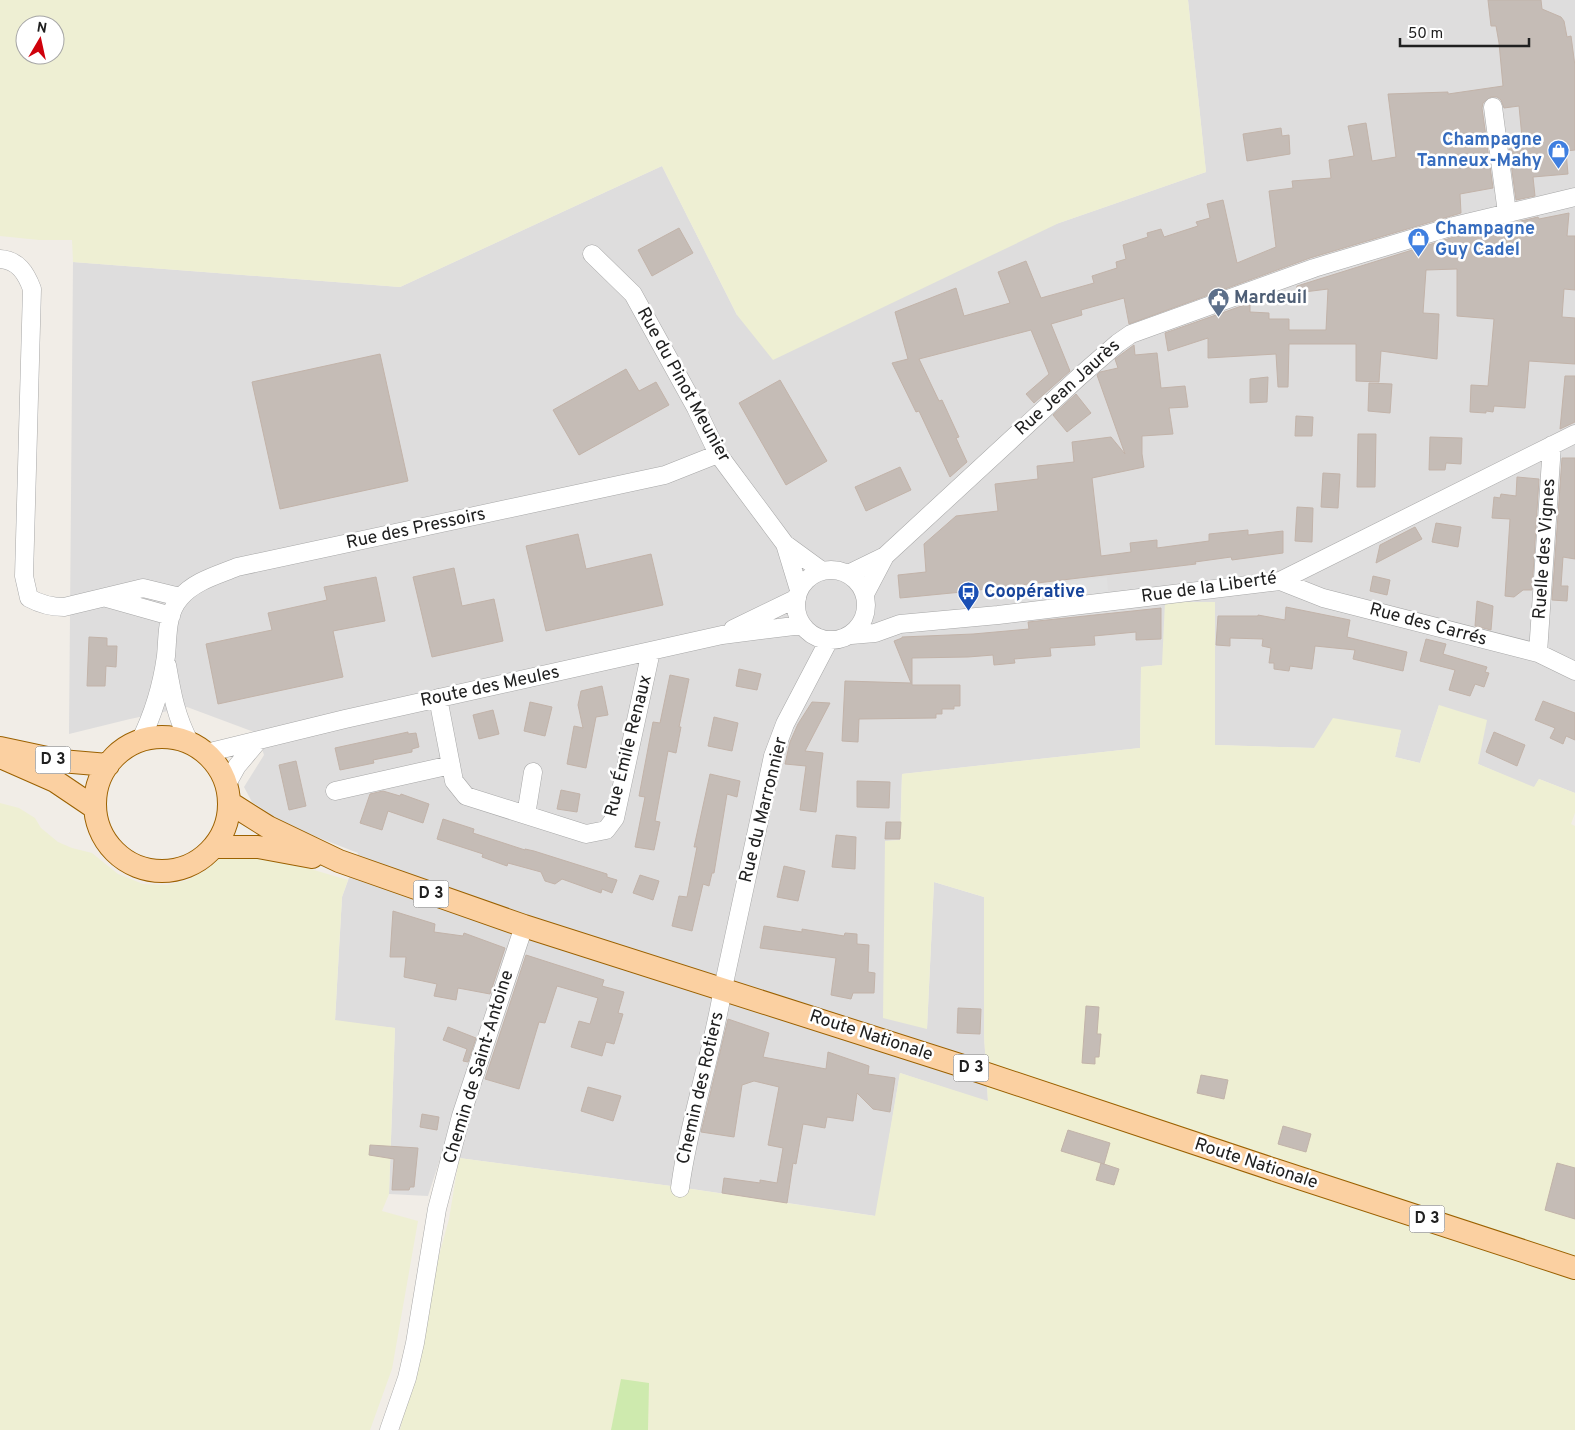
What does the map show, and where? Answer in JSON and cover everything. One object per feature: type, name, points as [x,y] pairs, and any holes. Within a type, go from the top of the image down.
[{"type":"main road","points":[[157,737],[174,738],[198,748],[218,767],[228,794],[226,826],[214,847],[200,860],[184,868],[166,872],[148,870],[130,864],[116,853],[104,838],[98,824],[95,808],[98,785],[108,765],[122,751],[140,741],[157,737]]},
{"type":"main road","name":"D 3","points":[[0,748],[61,761],[108,765]]},
{"type":"main road","name":"D 3","points":[[0,756],[55,781],[95,808]]},
{"type":"main road","name":"D 3","points":[[228,794],[268,827],[339,862]]},
{"type":"main road","name":"D 3","points":[[214,847],[258,847],[339,862]]},
{"type":"main road","name":"Route Nationale","points":[[339,862],[524,926],[969,1068],[1278,1172],[1575,1268]]},
{"type":"street","points":[[1493,107],[1507,213]]},
{"type":"street","name":"Rue Jean Jaurès","points":[[848,574],[885,556],[1080,376],[1131,334],[1314,268],[1454,226],[1575,197]]},
{"type":"street","name":"Rue du Pinot Meunier","points":[[592,254],[633,294],[696,408],[718,454],[785,544],[822,571]]},
{"type":"street","points":[[0,259],[7,259],[16,264],[26,274],[32,289],[24,544],[24,576],[29,598],[38,603],[54,607],[64,607],[143,588],[180,597]]},
{"type":"street","name":"Rue de la Liberté","points":[[851,634],[875,633],[900,624],[1280,581],[1575,434]]},
{"type":"street","name":"Ruelle des Vignes","points":[[1538,654],[1552,445]]},
{"type":"street","name":"Rue des Pressoirs","points":[[140,741],[154,705],[166,657],[168,625],[171,616],[180,597],[206,579],[238,567],[664,475],[718,454]]},
{"type":"street","name":"Rue du Pinot Meunier","points":[[785,544],[798,594]]},
{"type":"street","name":"Rue Jean Jaurès","points":[[865,602],[885,556]]},
{"type":"street","points":[[836,570],[848,574],[858,582],[865,602],[864,619],[856,630],[844,638],[829,640],[812,635],[802,625],[797,614],[798,594],[805,582],[812,575],[822,571],[836,570]]},
{"type":"street","name":"Rue des Carrés","points":[[1280,581],[1324,598],[1538,654],[1575,671]]},
{"type":"street","name":"Route des Meules","points":[[722,635],[798,594]]},
{"type":"street","points":[[104,597],[171,616]]},
{"type":"street","name":"Rue de la Liberté","points":[[865,602],[900,624]]},
{"type":"street","name":"Route des Meules","points":[[198,748],[258,741],[345,719],[722,635],[802,625]]},
{"type":"street","name":"Rue du Marronnier","points":[[723,988],[774,756],[785,724],[829,640]]},
{"type":"street","name":"Rue Émile Renaux","points":[[438,698],[454,781],[466,796],[586,834],[606,830],[615,818],[651,651]]},
{"type":"street","points":[[1538,654],[1575,659]]},
{"type":"street","name":"Rue des Pressoirs","points":[[166,657],[174,706],[181,726],[198,748]]},
{"type":"street","points":[[228,794],[237,766],[258,741]]},
{"type":"street","points":[[335,791],[451,765]]},
{"type":"street","points":[[526,815],[533,772]]},
{"type":"street","name":"Chemin de Saint-Antoine","points":[[389,1430],[407,1378],[415,1343],[437,1209],[461,1116],[524,926]]},
{"type":"street","name":"Chemin des Rotiers","points":[[680,1188],[692,1127],[717,1024],[723,988]]},
{"type":"shaded area","points":[[1188,0],[1575,0],[1575,793],[1539,779],[1534,788],[1478,764],[1439,705],[1420,763],[1395,757],[1401,730],[1314,748],[1215,745],[1215,602],[1162,665],[1141,667],[1140,748],[902,774],[900,840],[886,841],[927,1029],[934,882],[984,897],[984,1035],[988,1102],[900,1073],[876,1216],[459,1158],[442,1153],[428,1196],[389,1194],[395,1028],[335,1021],[342,897],[358,853],[286,825],[252,802],[244,787],[264,755],[257,733],[187,707],[69,734],[73,262],[400,287],[662,166],[737,315],[1059,223],[1206,172]]},
{"type":"shaded area","points":[[1107,577],[1109,601],[1017,612],[1015,588]]},
{"type":"green space","points":[[0,0],[1188,0],[1206,172],[1059,223],[773,360],[737,315],[662,166],[400,287],[73,262],[72,240],[39,240],[0,236]]},
{"type":"green space","points":[[1165,602],[1215,602],[1215,745],[1314,748],[1333,718],[1401,730],[1395,757],[1420,763],[1439,705],[1487,720],[1478,764],[1534,787],[1539,779],[1575,793],[1575,813],[1571,824],[1575,826],[1575,1430],[400,1430],[418,1364],[438,1259],[449,1219],[459,1158],[671,1186],[875,1216],[900,1073],[988,1101],[984,1035],[984,897],[934,882],[927,1029],[883,1018],[885,841],[900,840],[902,774],[1140,748],[1141,667],[1162,665]]},
{"type":"green space","points":[[0,803],[19,808],[35,818],[41,828],[58,842],[92,853],[118,874],[143,884],[167,885],[188,880],[206,870],[221,856],[290,860],[307,868],[348,880],[342,897],[335,1020],[395,1028],[389,1194],[382,1211],[418,1221],[392,1369],[370,1430],[0,1430]]},
{"type":"green space","points":[[621,1379],[649,1383],[648,1430],[611,1430]]},
{"type":"building","points":[[1488,0],[1541,0],[1542,9],[1561,17],[1564,21],[1567,37],[1571,36],[1575,66],[1575,150],[1566,151],[1568,174],[1533,177],[1535,196],[1516,200],[1509,149],[1523,148],[1519,106],[1504,108],[1501,100],[1497,97],[1491,97],[1483,103],[1482,108],[1493,188],[1460,194],[1461,213],[1310,258],[1129,324],[1124,298],[1081,310],[1082,315],[1051,324],[1070,371],[1034,403],[1026,394],[1049,374],[1031,330],[919,359],[939,401],[942,400],[959,437],[956,438],[967,462],[950,477],[919,411],[916,412],[892,363],[908,359],[895,312],[956,288],[964,316],[1010,303],[998,272],[1026,261],[1041,298],[1094,283],[1092,276],[1117,268],[1116,262],[1126,259],[1123,245],[1148,237],[1147,233],[1161,229],[1164,237],[1198,226],[1196,222],[1210,218],[1207,204],[1223,200],[1237,263],[1276,247],[1269,191],[1293,188],[1292,181],[1331,178],[1329,160],[1354,156],[1348,126],[1366,123],[1372,161],[1396,157],[1388,94],[1448,92],[1448,94],[1503,86],[1499,43],[1496,26],[1491,26]]},
{"type":"building","points":[[1281,128],[1282,136],[1289,135],[1290,154],[1247,161],[1243,134]]},
{"type":"building","points":[[1569,213],[1567,236],[1575,236],[1575,290],[1564,289],[1562,317],[1575,318],[1575,364],[1529,361],[1525,408],[1494,406],[1493,412],[1470,412],[1471,385],[1488,386],[1494,319],[1457,316],[1457,269],[1426,270],[1423,313],[1439,314],[1437,359],[1381,351],[1379,382],[1356,381],[1356,344],[1289,344],[1288,387],[1278,387],[1276,354],[1208,358],[1208,338],[1168,351],[1165,333],[1250,303],[1250,312],[1269,313],[1269,319],[1289,319],[1289,330],[1326,330],[1328,289],[1296,293],[1297,286],[1457,236],[1538,217],[1539,219]]},
{"type":"building","points":[[679,228],[693,253],[652,276],[638,250]]},
{"type":"building","points":[[1134,345],[1135,355],[1157,353],[1161,388],[1185,386],[1188,407],[1169,408],[1173,434],[1142,436],[1144,467],[1092,478],[1101,556],[1131,552],[1130,543],[1157,540],[1157,548],[1209,541],[1209,534],[1248,530],[1248,535],[1283,531],[1283,553],[1232,560],[1231,557],[1195,562],[1196,564],[900,598],[898,575],[926,572],[924,544],[956,516],[998,511],[995,484],[1038,479],[1037,466],[1074,462],[1072,442],[1111,437],[1125,454],[1097,375],[1100,372],[1118,368],[1115,359]]},
{"type":"building","points":[[380,354],[408,481],[280,509],[252,382]]},
{"type":"building","points":[[626,369],[639,391],[656,382],[669,405],[579,455],[553,410]]},
{"type":"building","points":[[1565,376],[1575,376],[1575,422],[1560,429]]},
{"type":"building","points":[[1268,377],[1267,402],[1250,403],[1250,379]]},
{"type":"building","points":[[780,380],[827,461],[786,485],[739,403]]},
{"type":"building","points":[[1369,383],[1392,384],[1390,413],[1368,411]]},
{"type":"building","points":[[1076,394],[1091,413],[1067,432],[1053,415]]},
{"type":"building","points":[[1296,416],[1313,417],[1312,436],[1295,436]]},
{"type":"building","points":[[1358,434],[1376,434],[1375,487],[1357,487]]},
{"type":"building","points":[[1430,437],[1462,438],[1461,464],[1446,463],[1445,470],[1429,470]]},
{"type":"building","points":[[1562,458],[1575,458],[1575,559],[1563,557],[1561,586],[1568,586],[1567,601],[1552,600]]},
{"type":"building","points":[[900,467],[911,490],[866,511],[855,487]]},
{"type":"building","points":[[1323,473],[1340,474],[1338,508],[1321,507]]},
{"type":"building","points":[[1517,477],[1539,479],[1532,590],[1523,590],[1514,597],[1505,596],[1510,519],[1492,518],[1494,497],[1500,498],[1501,494],[1516,496]]},
{"type":"building","points":[[1297,507],[1313,508],[1312,542],[1295,541]]},
{"type":"building","points":[[1436,523],[1461,527],[1458,547],[1432,542]]},
{"type":"building","points":[[1415,527],[1422,539],[1376,563],[1380,545]]},
{"type":"building","points":[[578,534],[586,569],[651,554],[663,605],[546,631],[526,546]]},
{"type":"building","points":[[454,568],[462,606],[494,599],[503,641],[432,657],[413,577]]},
{"type":"building","points":[[1373,576],[1390,580],[1387,595],[1370,591]]},
{"type":"building","points":[[376,577],[385,621],[333,631],[343,677],[218,704],[206,644],[272,630],[268,613],[327,600],[324,587]]},
{"type":"building","points":[[1477,601],[1493,606],[1491,630],[1475,626]]},
{"type":"building","points":[[1286,607],[1350,620],[1347,637],[1407,652],[1403,671],[1353,659],[1355,650],[1315,646],[1312,669],[1290,666],[1289,671],[1274,669],[1274,663],[1269,663],[1271,648],[1262,646],[1263,639],[1230,638],[1230,646],[1216,645],[1218,616],[1258,615],[1285,620]]},
{"type":"building","points":[[1161,608],[1161,639],[1136,640],[1136,632],[1094,636],[1095,645],[1050,648],[1051,656],[1014,659],[1015,663],[994,665],[993,655],[912,658],[912,685],[960,685],[960,706],[954,706],[954,709],[942,709],[942,714],[936,714],[936,718],[859,719],[858,742],[842,741],[845,681],[911,683],[894,641],[902,637],[1029,629],[1028,622]]},
{"type":"building","points":[[89,637],[107,638],[107,646],[117,646],[116,667],[106,666],[105,686],[87,686]]},
{"type":"building","points":[[1426,639],[1446,644],[1443,654],[1487,667],[1485,672],[1489,673],[1484,687],[1475,684],[1470,696],[1449,690],[1455,670],[1420,661]]},
{"type":"building","points":[[739,669],[761,674],[757,690],[736,686]]},
{"type":"building","points":[[670,675],[689,679],[679,727],[681,727],[676,753],[668,751],[655,821],[660,822],[654,850],[635,847],[645,797],[639,796],[653,722],[660,723]]},
{"type":"building","points":[[602,686],[608,715],[596,717],[586,768],[567,764],[574,726],[583,728],[578,705],[581,691]]},
{"type":"building","points":[[1543,701],[1575,713],[1575,740],[1566,736],[1563,744],[1550,738],[1555,728],[1535,720]]},
{"type":"building","points":[[530,702],[552,707],[545,736],[524,731]]},
{"type":"building","points":[[812,702],[830,703],[805,751],[823,753],[816,812],[800,810],[806,766],[785,764],[790,742],[798,724]]},
{"type":"building","points":[[493,710],[499,734],[479,739],[473,715]]},
{"type":"building","points":[[714,717],[738,723],[732,751],[708,746]]},
{"type":"building","points":[[408,732],[408,734],[416,733],[419,747],[412,749],[412,752],[373,760],[374,763],[340,770],[335,748]]},
{"type":"building","points":[[1494,732],[1525,745],[1517,766],[1486,752]]},
{"type":"building","points":[[296,761],[306,806],[289,810],[279,765]]},
{"type":"building","points":[[710,774],[740,781],[737,797],[727,794],[714,873],[712,873],[709,886],[703,884],[692,931],[672,926],[679,896],[687,897],[697,847],[694,847]]},
{"type":"building","points":[[857,781],[890,782],[889,808],[857,807]]},
{"type":"building","points":[[561,790],[580,794],[577,812],[557,809]]},
{"type":"building","points":[[383,791],[400,796],[401,794],[429,804],[423,823],[388,811],[382,830],[360,823],[370,794]]},
{"type":"building","points":[[443,819],[474,829],[473,833],[607,874],[607,877],[617,880],[612,893],[602,889],[601,893],[562,879],[555,884],[545,881],[541,872],[508,863],[507,866],[482,857],[483,854],[437,839]]},
{"type":"building","points":[[886,822],[901,822],[900,839],[885,839]]},
{"type":"building","points":[[836,835],[856,837],[855,869],[832,867]]},
{"type":"building","points":[[784,866],[805,871],[798,901],[777,897]]},
{"type":"building","points":[[640,875],[659,881],[653,900],[633,893]]},
{"type":"building","points":[[393,911],[435,924],[434,932],[463,936],[464,933],[505,948],[490,994],[458,988],[456,1000],[434,996],[437,984],[404,977],[406,957],[390,957]]},
{"type":"building","points":[[764,926],[802,932],[802,929],[844,936],[845,933],[857,934],[857,944],[869,945],[868,972],[875,973],[874,993],[853,993],[851,999],[831,995],[836,958],[760,948]]},
{"type":"building","points":[[526,955],[604,980],[602,986],[624,992],[618,1013],[623,1014],[614,1044],[606,1042],[602,1056],[571,1047],[579,1021],[590,1024],[598,998],[557,986],[545,1023],[539,1022],[519,1089],[485,1079]]},
{"type":"building","points":[[1086,1006],[1099,1007],[1097,1034],[1101,1034],[1099,1057],[1095,1057],[1095,1064],[1082,1063]]},
{"type":"building","points":[[958,1008],[981,1009],[980,1034],[957,1033]]},
{"type":"building","points":[[728,1019],[769,1033],[763,1057],[826,1069],[828,1052],[869,1066],[868,1074],[895,1078],[890,1112],[873,1109],[857,1093],[853,1121],[827,1117],[825,1128],[803,1124],[796,1164],[793,1163],[787,1203],[722,1193],[724,1178],[760,1183],[760,1180],[777,1183],[783,1148],[768,1145],[779,1087],[754,1081],[742,1085],[734,1137],[701,1132]]},
{"type":"building","points":[[448,1027],[476,1038],[468,1062],[463,1061],[467,1049],[443,1040]]},
{"type":"building","points":[[1201,1075],[1228,1080],[1224,1099],[1197,1093]]},
{"type":"building","points":[[588,1087],[621,1096],[613,1121],[581,1111]]},
{"type":"building","points":[[422,1114],[439,1117],[437,1130],[420,1127]]},
{"type":"building","points":[[1283,1126],[1311,1134],[1306,1152],[1278,1144]]},
{"type":"building","points":[[1068,1130],[1110,1143],[1104,1164],[1061,1151]]},
{"type":"building","points":[[370,1145],[418,1148],[414,1187],[410,1187],[409,1190],[392,1190],[394,1159],[369,1155]]},
{"type":"building","points":[[1101,1163],[1119,1169],[1114,1185],[1096,1180]]},
{"type":"building","points":[[1557,1163],[1575,1168],[1575,1219],[1545,1210]]},
{"type":"place","name":"Champagne Tanneux-Mahy","points":[[1558,169]]},
{"type":"place","name":"Champagne Guy Cadel","points":[[1419,258]]},
{"type":"place","name":"Mardeuil","points":[[1218,317]]},
{"type":"place","name":"Coopérative","points":[[968,611]]}]
